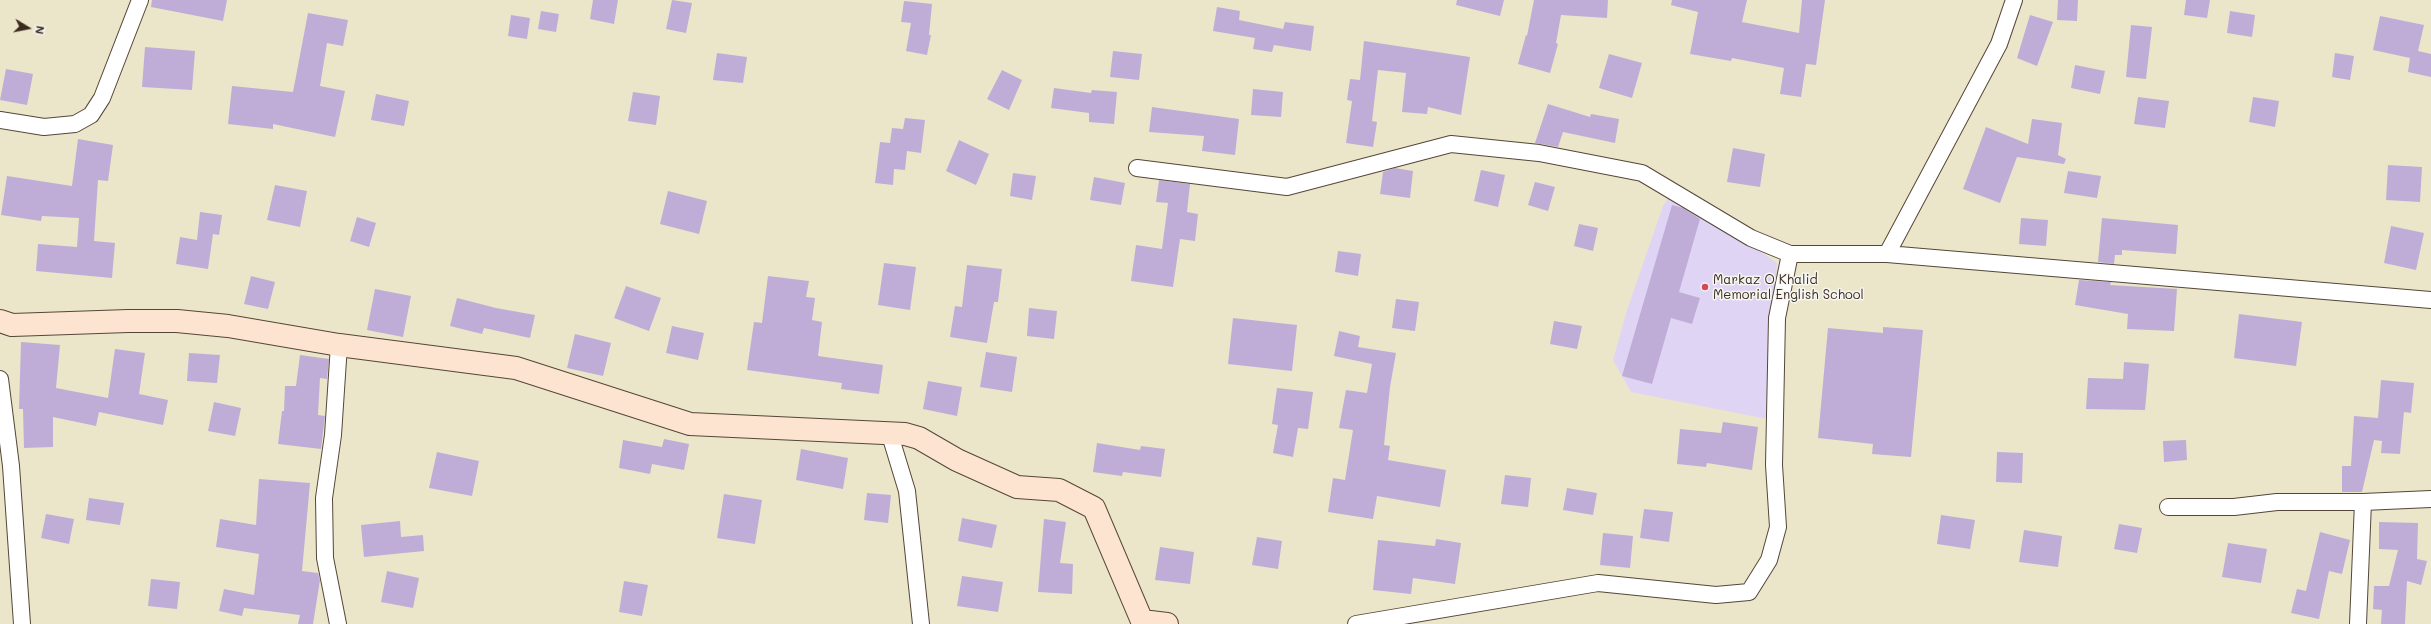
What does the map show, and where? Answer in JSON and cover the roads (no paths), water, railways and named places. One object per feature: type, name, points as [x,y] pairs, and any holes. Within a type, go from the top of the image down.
[{"type":"main road","points":[[0,321],[12,325],[47,326],[128,321],[177,322],[228,326],[339,345],[516,368],[690,424],[890,435],[898,433],[919,438],[957,460],[1017,487],[1059,490],[1094,508],[1142,621],[1167,624]]},
{"type":"street","points":[[0,120],[44,127],[75,124],[91,115],[102,98],[140,0]]},
{"type":"street","points":[[1887,254],[1999,44],[2014,0]]},
{"type":"street","points":[[1137,168],[1287,188],[1451,144],[1540,153],[1642,173],[1751,238],[1790,254],[1887,254],[2431,300]]},
{"type":"street","points":[[1356,624],[1598,584],[1716,595],[1749,592],[1769,560],[1778,527],[1774,465],[1777,318],[1790,254]]},
{"type":"street","points":[[338,624],[325,558],[324,498],[333,435],[339,345]]},
{"type":"street","points":[[0,379],[11,466],[22,624]]},
{"type":"street","points":[[890,435],[906,491],[921,624]]},
{"type":"street","points":[[2168,507],[2234,507],[2277,502],[2363,502],[2431,499]]},
{"type":"street","points":[[2358,624],[2363,502]]},
{"type":"place","name":"Markaz O Khalid Memorial English School","points":[[1705,287]]}]
